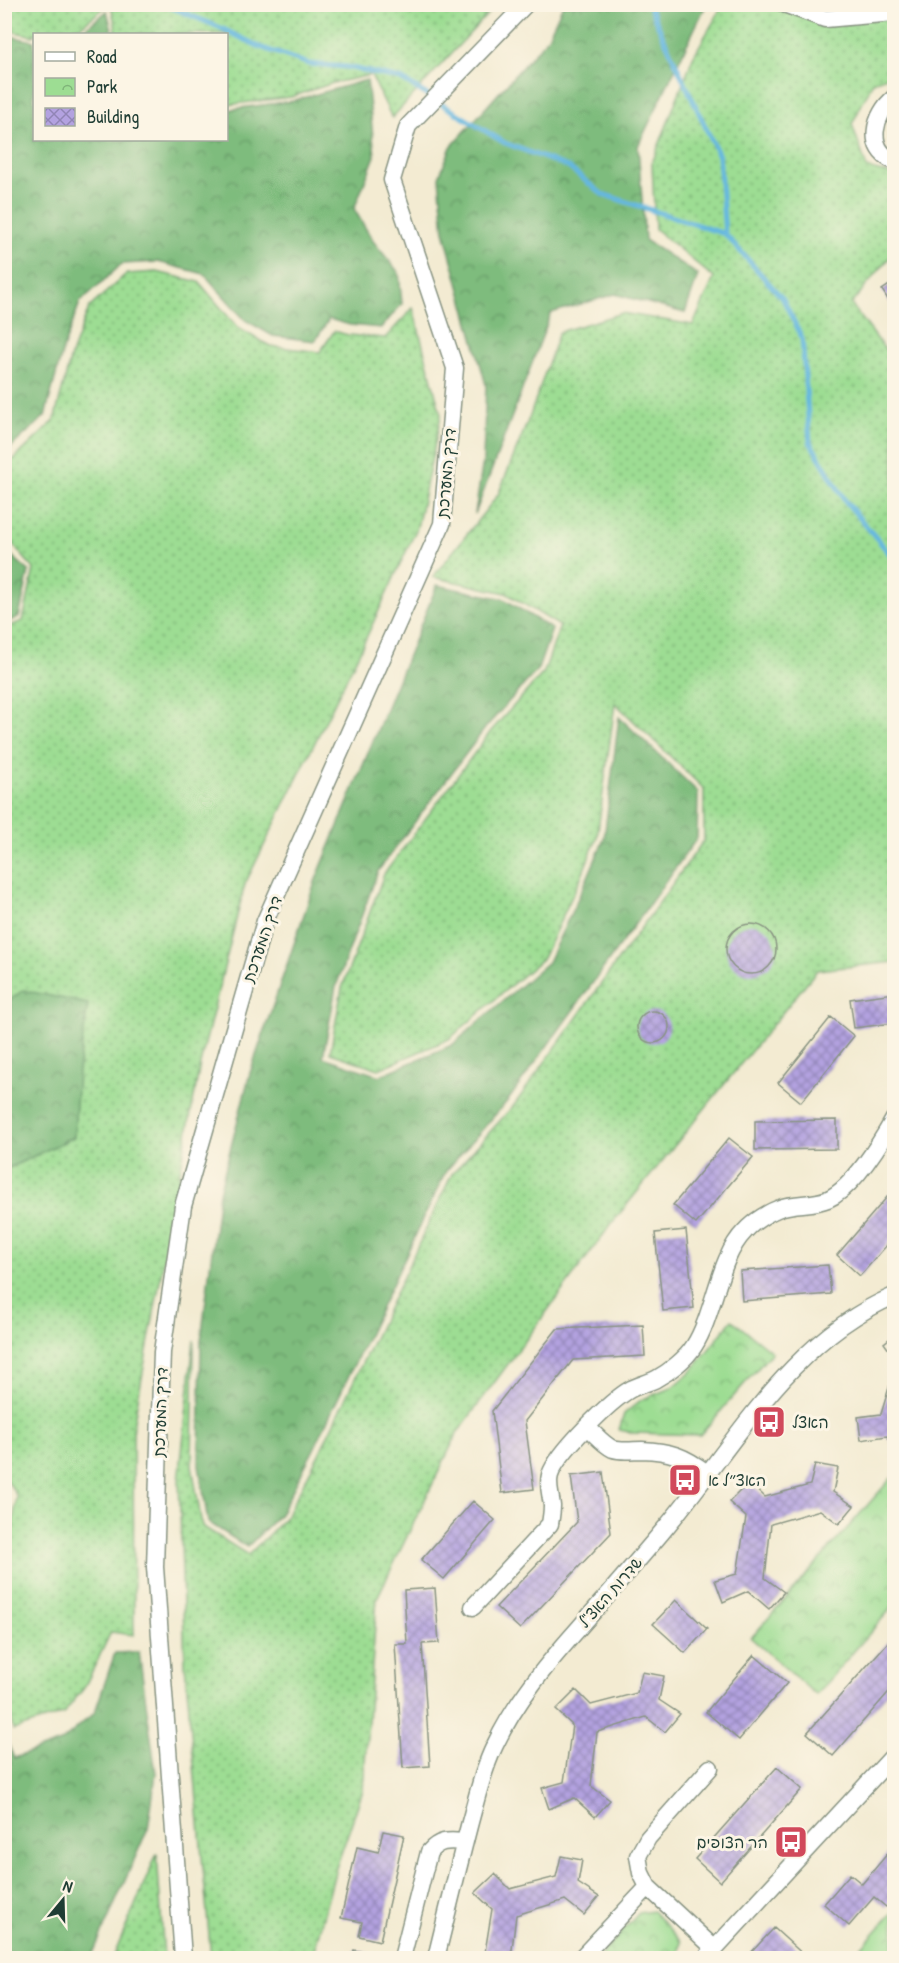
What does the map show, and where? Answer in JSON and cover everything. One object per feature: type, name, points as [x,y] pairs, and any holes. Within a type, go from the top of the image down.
[{"type":"street","name":"דרך המערכת","points":[[183,1959],[154,1567],[162,1352],[183,1206],[265,921],[442,524],[455,368],[392,180],[408,126],[526,4]]},
{"type":"street","points":[[784,4],[825,18],[894,13]]},
{"type":"street","points":[[894,98],[882,109],[874,132],[881,152],[894,161]]},
{"type":"street","points":[[473,1607],[550,1524],[552,1508],[549,1490],[550,1475],[560,1456],[615,1400],[677,1364],[693,1348],[703,1328],[732,1246],[746,1230],[763,1217],[783,1207],[829,1198],[846,1185],[876,1151],[894,1119]]},
{"type":"street","name":"שדרות האצ\"ל","points":[[436,1959],[478,1791],[494,1748],[510,1716],[538,1676],[664,1529],[790,1371],[828,1335],[870,1306],[894,1296]]},
{"type":"street","points":[[588,1428],[606,1445],[617,1450],[674,1454],[689,1460],[707,1473]]},
{"type":"street","points":[[710,1768],[648,1838],[638,1856],[641,1873],[648,1887],[710,1954],[894,1755]]},
{"type":"street","points":[[402,1959],[429,1852],[443,1840],[465,1842]]},
{"type":"street","points":[[581,1959],[648,1887]]},
{"type":"green space","points":[[5,4],[108,4],[81,26],[62,33],[33,33],[33,36],[5,30]]},
{"type":"green space","points":[[111,4],[496,5],[392,118],[371,75],[333,83],[291,97],[228,105],[228,33],[117,33]]},
{"type":"green space","points":[[563,5],[706,5],[638,146],[645,240],[698,275],[685,313],[615,294],[551,313],[475,514],[483,460],[486,385],[444,231],[439,177],[451,147],[547,39]]},
{"type":"green space","points":[[723,5],[894,5],[894,74],[873,82],[852,124],[867,168],[894,175],[894,257],[890,257],[851,304],[894,361],[894,962],[817,970],[612,1223],[458,1432],[377,1598],[363,1790],[336,1868],[312,1958],[211,1958],[185,1665],[179,1480],[194,1340],[192,1465],[202,1526],[248,1555],[285,1518],[319,1454],[452,1174],[515,1104],[704,840],[704,789],[615,703],[597,837],[543,958],[449,1039],[379,1069],[330,1053],[342,988],[384,874],[491,731],[544,672],[560,626],[506,593],[433,577],[498,495],[531,413],[559,332],[622,313],[693,325],[714,278],[655,229],[652,163],[693,57]]},
{"type":"green space","points":[[107,11],[113,33],[74,33],[83,30]]},
{"type":"green space","points":[[4,35],[33,41],[33,141],[228,141],[228,110],[292,101],[367,80],[375,156],[354,209],[373,241],[399,273],[402,304],[381,328],[350,325],[329,319],[315,341],[273,336],[245,320],[204,274],[158,262],[122,264],[80,302],[63,349],[45,416],[5,451]]},
{"type":"green space","points":[[157,272],[199,282],[238,328],[270,346],[320,352],[334,331],[348,335],[385,338],[413,308],[441,415],[417,528],[362,647],[245,884],[200,1064],[133,1426],[134,1635],[111,1632],[84,1688],[63,1714],[13,1730],[4,1676],[4,1581],[17,1496],[4,1475],[4,628],[23,621],[34,569],[5,536],[5,461],[14,459],[54,421],[72,352],[89,308],[126,274]]},
{"type":"green space","points":[[4,549],[29,571],[19,617],[5,623]]},
{"type":"green space","points":[[437,585],[504,599],[552,629],[538,669],[486,727],[378,871],[336,986],[323,1057],[379,1076],[452,1045],[548,962],[604,839],[619,717],[698,792],[697,838],[509,1099],[446,1171],[313,1451],[280,1514],[247,1547],[208,1522],[199,1465],[201,1341],[219,1193],[250,1073],[315,882]]},
{"type":"green space","points":[[23,990],[88,1004],[78,1071],[74,1137],[5,1170],[5,1004]]},
{"type":"green space","points":[[732,1320],[772,1352],[700,1435],[634,1433],[619,1430],[624,1414],[641,1400],[673,1387],[690,1373]]},
{"type":"green space","points":[[894,1475],[894,1605],[816,1695],[751,1638]]},
{"type":"green space","points":[[139,1652],[156,1774],[148,1828],[91,1958],[5,1958],[5,1737],[14,1758],[61,1742],[95,1712],[115,1653]]},
{"type":"green space","points":[[157,1853],[164,1958],[113,1958]]},
{"type":"green space","points":[[653,1911],[681,1942],[677,1958],[598,1958],[639,1913]]},
{"type":"green space","points":[[894,1911],[894,1958],[852,1958]]},
{"type":"building","points":[[894,282],[894,309],[882,290]]},
{"type":"building","points":[[751,924],[760,926],[771,935],[776,949],[774,958],[765,969],[751,974],[742,972],[731,963],[726,949],[728,940],[737,929]]},
{"type":"building","points":[[894,993],[894,1023],[854,1028],[850,999]]},
{"type":"building","points":[[653,1011],[664,1016],[669,1027],[664,1038],[653,1043],[642,1038],[637,1027],[642,1016]]},
{"type":"building","points":[[831,1017],[854,1036],[801,1102],[778,1083]]},
{"type":"building","points":[[837,1120],[837,1149],[755,1150],[755,1121]]},
{"type":"building","points":[[729,1138],[753,1157],[696,1224],[673,1205]]},
{"type":"building","points":[[894,1189],[894,1237],[860,1276],[837,1255]]},
{"type":"building","points":[[686,1230],[694,1308],[663,1311],[655,1233]]},
{"type":"building","points":[[828,1265],[831,1294],[742,1301],[740,1271]]},
{"type":"building","points":[[643,1325],[645,1356],[573,1360],[525,1421],[534,1489],[502,1493],[492,1411],[557,1329]]},
{"type":"building","points":[[894,1335],[894,1357],[884,1343]]},
{"type":"building","points":[[894,1371],[894,1447],[887,1436],[861,1440],[858,1417],[881,1414]]},
{"type":"building","points":[[815,1464],[838,1468],[833,1492],[854,1506],[839,1524],[820,1510],[771,1524],[765,1578],[784,1592],[769,1609],[748,1591],[723,1602],[715,1580],[737,1574],[746,1517],[729,1502],[749,1482],[765,1497],[810,1485]]},
{"type":"building","points":[[603,1472],[611,1533],[520,1629],[496,1607],[577,1522],[571,1476]]},
{"type":"building","points":[[473,1501],[495,1520],[444,1579],[421,1560]]},
{"type":"building","points":[[435,1588],[439,1643],[422,1644],[430,1766],[403,1768],[395,1644],[407,1644],[404,1590]]},
{"type":"building","points":[[676,1600],[707,1629],[685,1653],[653,1624]]},
{"type":"building","points":[[890,1640],[894,1643],[894,1686],[833,1756],[807,1733]]},
{"type":"building","points":[[754,1655],[787,1683],[739,1740],[706,1712]]},
{"type":"building","points":[[642,1672],[664,1676],[659,1700],[680,1714],[665,1732],[646,1717],[597,1732],[591,1786],[610,1800],[595,1817],[574,1798],[549,1809],[542,1788],[564,1782],[572,1725],[556,1710],[576,1690],[591,1705],[637,1693]]},
{"type":"building","points":[[777,1767],[802,1789],[720,1882],[695,1859]]},
{"type":"building","points":[[383,1831],[404,1835],[380,1941],[359,1936],[362,1922],[341,1918],[357,1847],[378,1852]]},
{"type":"building","points":[[894,1846],[894,1898],[886,1907],[874,1897],[849,1926],[824,1904],[850,1874],[862,1884]]},
{"type":"building","points":[[561,1856],[582,1860],[578,1883],[599,1897],[584,1915],[565,1900],[516,1915],[511,1958],[484,1958],[492,1909],[475,1893],[495,1874],[510,1889],[556,1877]]},
{"type":"building","points":[[774,1928],[807,1958],[746,1958]]},
{"type":"building","points":[[354,1950],[376,1955],[375,1958],[352,1958]]},
{"type":"waterway","points":[[163,4],[260,47],[309,64],[347,67],[401,79],[505,143],[568,167],[602,194],[725,234]]},
{"type":"waterway","points":[[648,4],[719,156],[725,234],[783,299],[802,338],[810,442],[846,502],[894,559]]},
{"type":"place","name":"האצל","points":[[769,1422]]},
{"type":"place","name":"האצ״ל א","points":[[685,1480]]},
{"type":"place","name":"הר הצופים","points":[[791,1842]]}]
